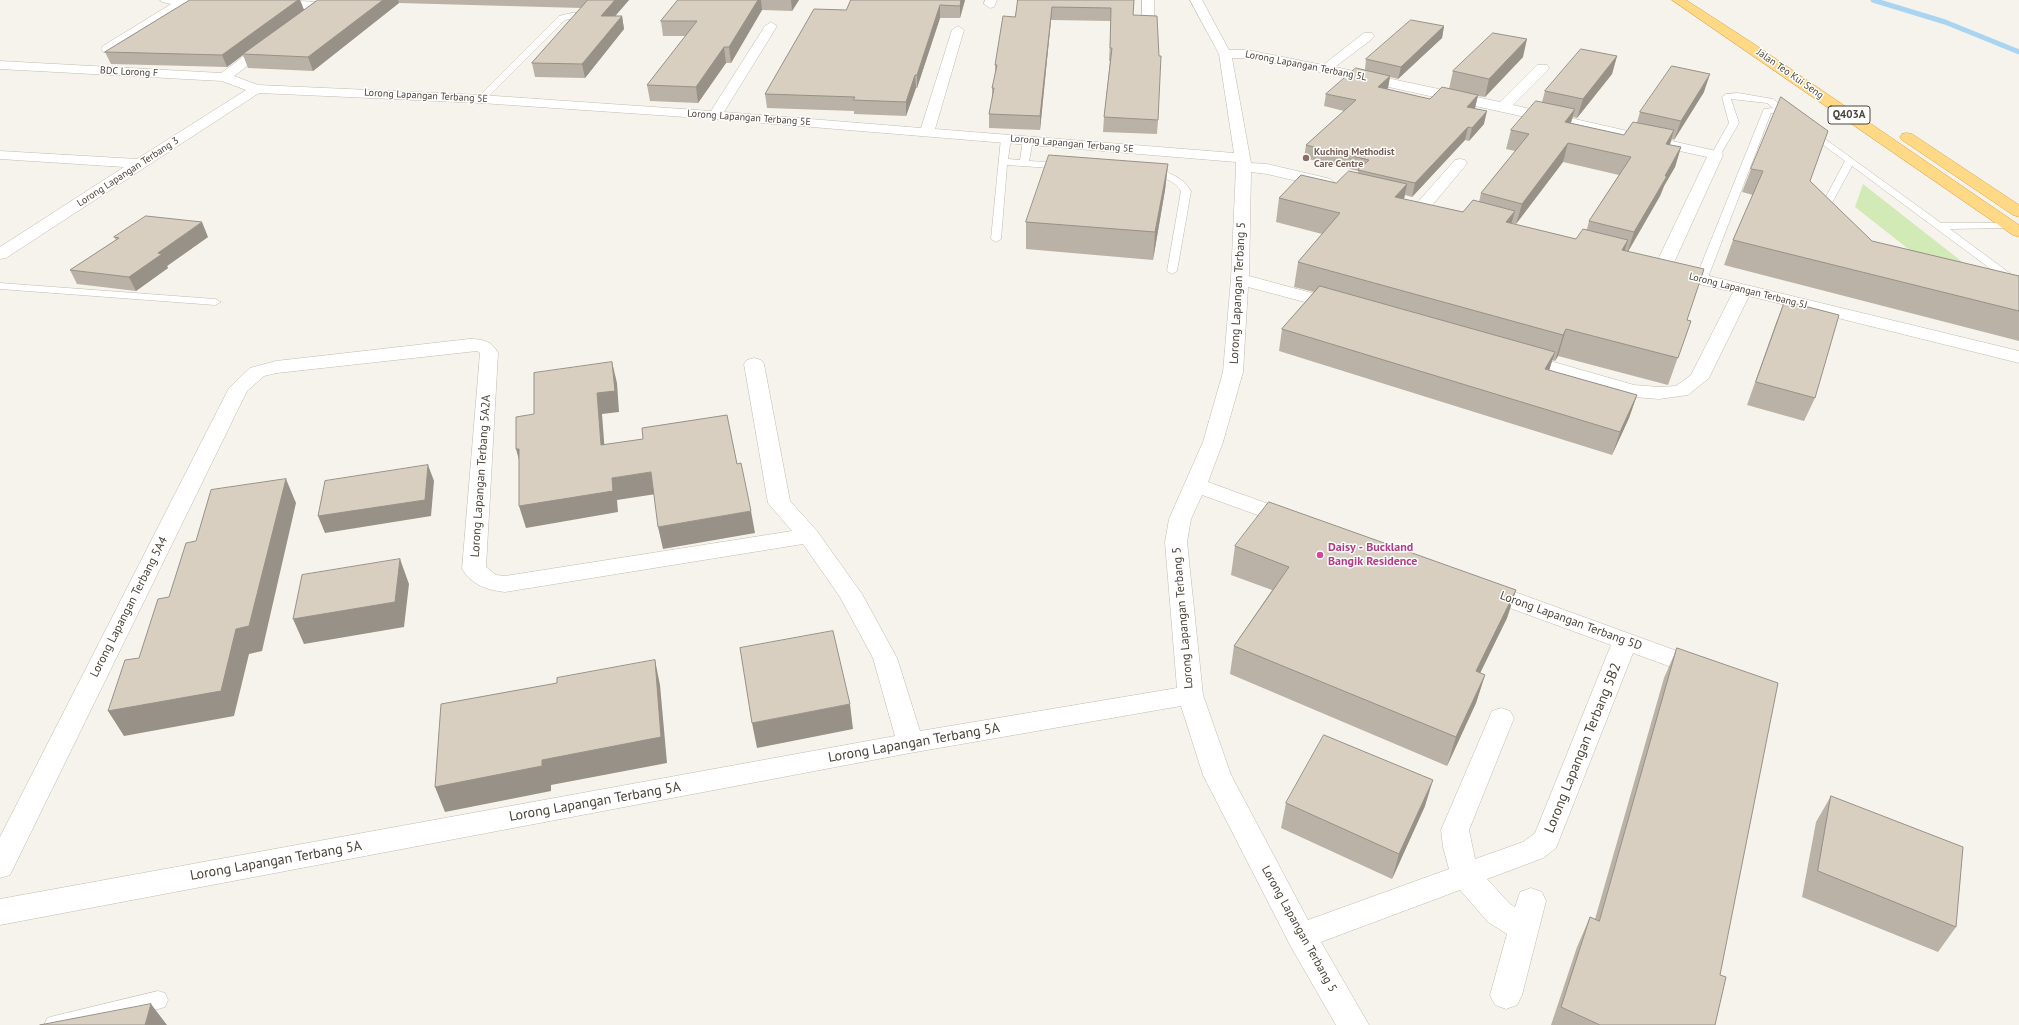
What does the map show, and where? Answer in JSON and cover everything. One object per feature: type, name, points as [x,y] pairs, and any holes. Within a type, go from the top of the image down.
[{"type":"highway","name":"Jalan Teo Kui Seng","points":[[1678,0],[1750,47],[2014,229]]},
{"type":"highway","name":"Jalan Teo Kui Seng","points":[[1698,0],[1804,68]]},
{"type":"highway","points":[[1895,129],[2019,212]]},
{"type":"street","points":[[166,0],[229,2]]},
{"type":"street","points":[[1148,0],[1148,19]]},
{"type":"street","name":"Lorong Lapangan Terbang 5","points":[[1196,0],[1225,54],[1242,162],[1240,279],[1233,372],[1213,442],[1196,485],[1180,519],[1176,542],[1190,695],[1217,775],[1301,936],[1353,1025]]},
{"type":"street","points":[[107,49],[183,1]]},
{"type":"street","points":[[260,4],[325,3]]},
{"type":"street","points":[[301,20],[325,3]]},
{"type":"street","points":[[715,115],[771,26]]},
{"type":"street","points":[[927,132],[958,30]]},
{"type":"street","points":[[224,77],[282,34]]},
{"type":"street","points":[[1325,69],[1368,36]]},
{"type":"street","name":"Lorong Lapangan Terbang 5L","points":[[1225,54],[1248,54],[1325,69],[1716,155]]},
{"type":"street","name":"BDC Lorong F","points":[[0,65],[224,77],[256,89]]},
{"type":"street","points":[[1503,107],[1542,68]]},
{"type":"street","name":"Lorong Lapangan Terbang 5E","points":[[256,89],[481,99],[715,115],[1006,138],[1242,162]]},
{"type":"street","name":"Lorong Lapangan Terbang 3","points":[[0,254],[256,89]]},
{"type":"street","points":[[0,155],[141,164]]},
{"type":"street","name":"Lorong Lapangan Terbang 5J","points":[[1716,155],[1654,268],[2019,357]]},
{"type":"street","points":[[1242,162],[1341,187]]},
{"type":"street","points":[[1423,206],[1460,163]]},
{"type":"street","points":[[1240,279],[1358,311]]},
{"type":"street","points":[[1503,354],[1633,391],[1659,393],[1681,391],[1699,378],[1743,290]]},
{"type":"street","name":"Lorong Lapangan Terbang 5A2A","points":[[276,367],[469,345],[477,345],[488,349],[489,353],[474,569],[486,580],[495,584],[505,584],[809,536]]},
{"type":"street","points":[[754,364],[779,503],[809,536],[850,594],[885,658],[910,744]]},
{"type":"street","name":"Lorong Lapangan Terbang 5A4","points":[[0,866],[239,388],[257,372],[276,367]]},
{"type":"street","points":[[1196,485],[1315,528]]},
{"type":"street","name":"Lorong Lapangan Terbang 5D","points":[[1462,582],[1721,676]]},
{"type":"street","name":"Lorong Lapangan Terbang 5B2","points":[[1301,936],[1533,850],[1546,840],[1625,641]]},
{"type":"street","name":"Lorong Lapangan Terbang 5A","points":[[0,912],[910,744],[1190,695]]},
{"type":"street","points":[[1501,718],[1455,830],[1457,847],[1465,875],[1499,913],[1527,915],[1506,995]]},
{"type":"lane","points":[[481,99],[562,18],[571,15],[585,14]]},
{"type":"lane","points":[[1716,155],[1734,123],[1726,97],[1729,95],[1770,101],[2019,286]]},
{"type":"lane","points":[[1701,280],[1767,111],[1782,110]]},
{"type":"lane","points":[[996,239],[1006,138]]},
{"type":"lane","points":[[1024,163],[1028,140]]},
{"type":"lane","points":[[1844,221],[1826,206],[1850,160]]},
{"type":"lane","points":[[1003,162],[1079,167]]},
{"type":"lane","points":[[1134,171],[1163,175],[1179,182],[1186,191],[1172,271]]},
{"type":"lane","points":[[1939,226],[2014,229]]},
{"type":"lane","points":[[1997,283],[2019,286]]},
{"type":"lane","points":[[0,286],[215,302]]},
{"type":"lane","points":[[54,1025],[158,1000]]},
{"type":"green space","points":[[1863,184],[1970,268],[1916,255],[1855,207]]},
{"type":"building","points":[[190,0],[298,0],[222,55],[105,52]]},
{"type":"building","points":[[318,0],[383,0],[308,57],[243,54]]},
{"type":"building","points":[[588,0],[615,0],[601,16],[622,16],[582,64],[532,63]]},
{"type":"building","points":[[678,0],[758,0],[729,47],[724,47],[696,87],[647,85],[697,21],[661,21]]},
{"type":"building","points":[[851,0],[961,0],[960,6],[940,5],[917,75],[915,75],[906,102],[853,100],[855,97],[765,94],[814,9],[846,10]]},
{"type":"building","points":[[1018,0],[1134,0],[1133,15],[1157,16],[1159,56],[1161,56],[1158,120],[1104,117],[1112,48],[1110,48],[1111,8],[1052,7],[1040,116],[989,114],[994,88],[992,88],[997,65],[995,65],[1003,16],[1015,17]]},
{"type":"building","points":[[1411,20],[1444,26],[1401,67],[1366,59]]},
{"type":"building","points":[[1493,33],[1527,39],[1489,79],[1453,71]]},
{"type":"building","points":[[1581,49],[1617,56],[1583,99],[1545,91]]},
{"type":"building","points":[[1672,66],[1710,74],[1681,121],[1640,112]]},
{"type":"building","points":[[1356,68],[1390,76],[1378,87],[1430,99],[1442,87],[1478,95],[1467,107],[1487,111],[1472,128],[1468,127],[1415,183],[1358,170],[1369,160],[1306,145],[1356,100],[1326,94]]},
{"type":"building","points":[[1781,97],[1828,131],[1810,181],[1872,241],[2019,276],[2019,311],[1733,240],[1763,171],[1751,169]]},
{"type":"building","points":[[1536,101],[1575,109],[1565,122],[1624,135],[1633,122],[1674,130],[1666,144],[1681,147],[1665,176],[1667,176],[1634,232],[1589,221],[1631,157],[1568,143],[1522,204],[1481,193],[1529,134],[1511,130]]},
{"type":"building","points":[[1049,155],[1168,164],[1155,232],[1026,222]]},
{"type":"building","points":[[1349,171],[1407,184],[1395,197],[1463,212],[1473,200],[1515,211],[1506,222],[1576,239],[1583,229],[1628,240],[1622,250],[1704,269],[1687,320],[1691,321],[1678,358],[1566,329],[1563,335],[1298,262],[1340,213],[1279,198],[1301,175],[1336,183]]},
{"type":"building","points":[[146,216],[202,222],[158,253],[162,254],[129,277],[70,270],[119,238],[114,237]]},
{"type":"building","points":[[1320,286],[1555,352],[1545,369],[1637,395],[1620,432],[1282,329]]},
{"type":"building","points":[[1785,301],[1839,315],[1815,398],[1756,382]]},
{"type":"building","points":[[612,362],[615,391],[597,393],[601,445],[643,439],[642,428],[727,415],[737,464],[741,463],[751,511],[658,527],[651,472],[612,478],[613,491],[519,506],[519,449],[516,449],[516,417],[534,414],[534,373]]},
{"type":"building","points":[[428,465],[425,500],[318,516],[325,481]]},
{"type":"building","points":[[286,479],[249,626],[236,629],[221,691],[108,711],[125,660],[139,658],[158,599],[169,597],[186,543],[196,541],[211,490]]},
{"type":"building","points":[[1269,502],[1516,590],[1476,671],[1485,675],[1456,737],[1234,646],[1289,567],[1235,546]]},
{"type":"building","points":[[400,559],[395,602],[293,619],[302,575]]},
{"type":"building","points":[[833,631],[850,704],[752,723],[740,648]]},
{"type":"building","points":[[1677,648],[1778,683],[1720,975],[1726,977],[1715,1025],[1600,1025],[1561,1007],[1590,917],[1599,921]]},
{"type":"building","points":[[655,660],[661,737],[542,760],[542,766],[435,787],[441,704],[557,683],[557,678]]},
{"type":"building","points":[[1324,735],[1433,780],[1399,854],[1286,803]]},
{"type":"building","points":[[1831,796],[1963,847],[1956,927],[1818,871]]},
{"type":"building","points":[[151,1004],[145,1025],[40,1025]]},
{"type":"waterway","points":[[1873,0],[1945,22],[2019,52]]},
{"type":"place","name":"Kuching Methodist Care Centre","points":[[1306,158]]},
{"type":"place","name":"Daisy - Buckland Bangik Residence","points":[[1320,555]]}]
